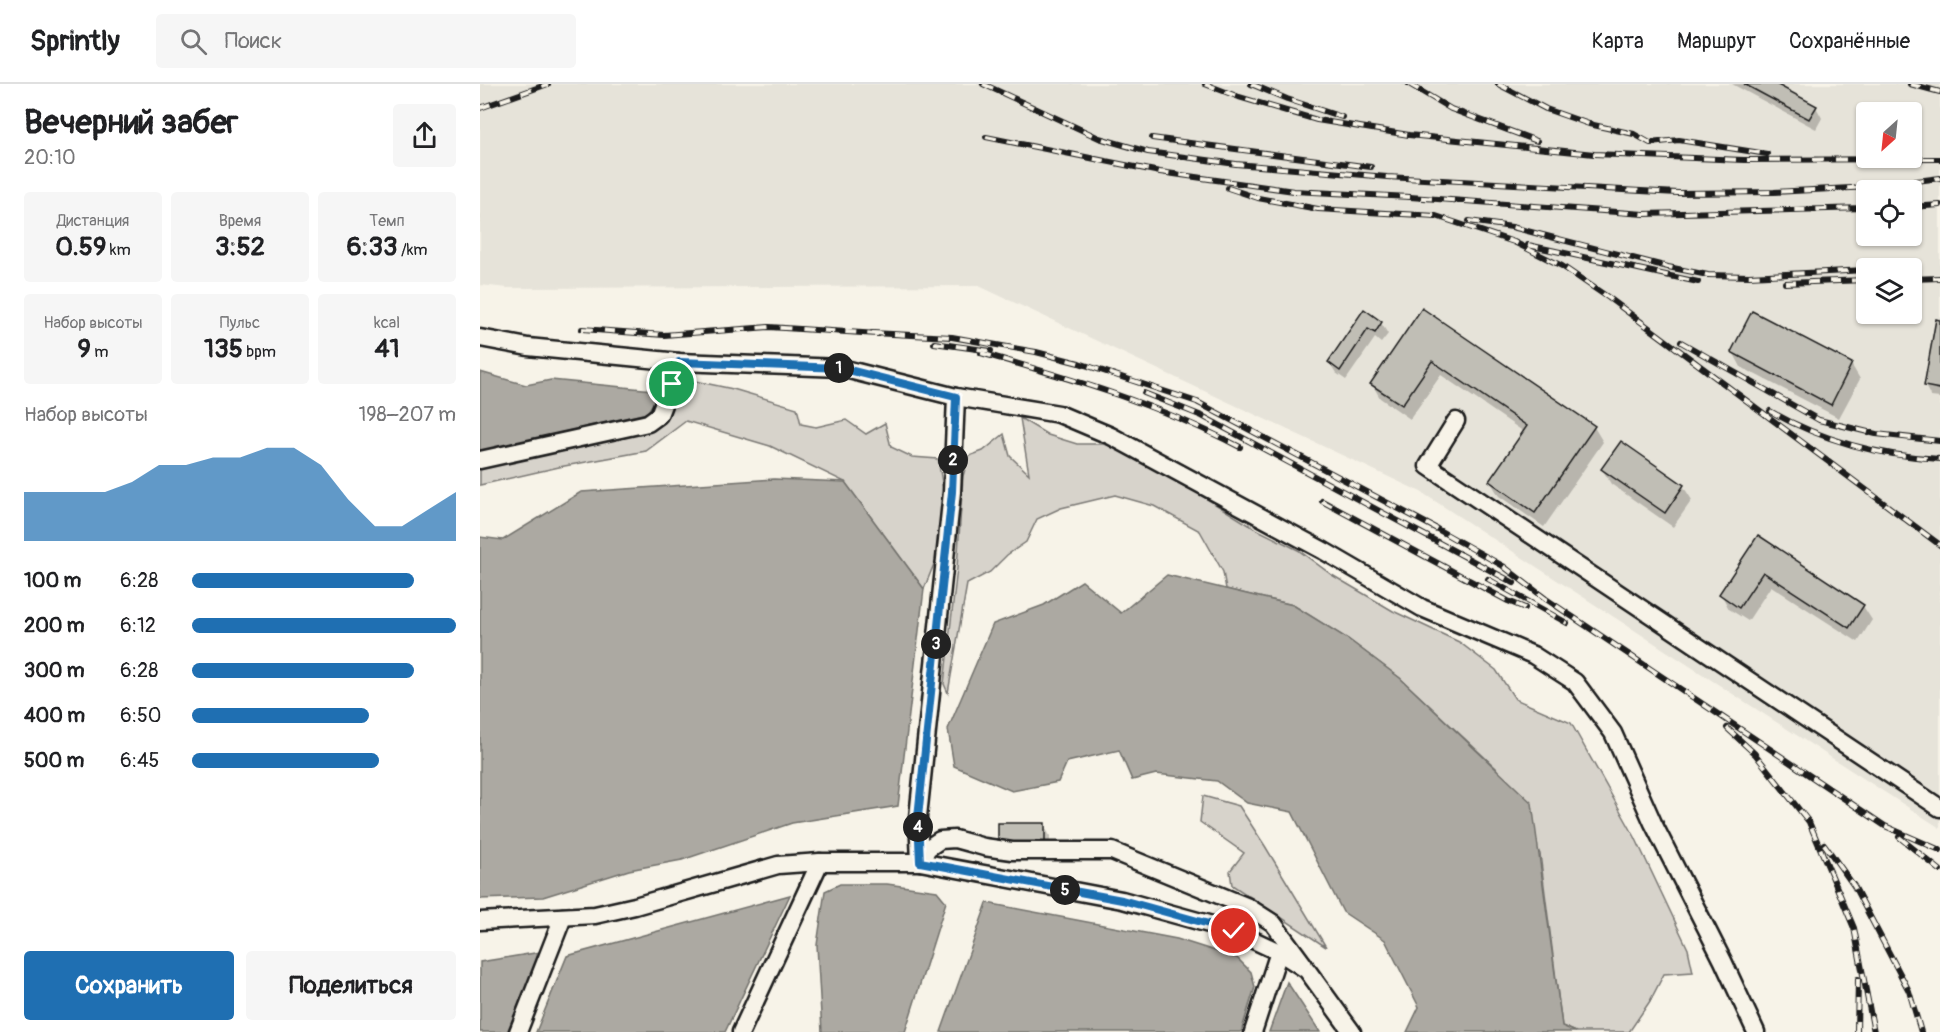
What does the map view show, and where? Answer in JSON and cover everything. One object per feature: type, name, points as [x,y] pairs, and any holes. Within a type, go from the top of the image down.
[{"type":"lane","points":[[480,338],[528,347],[679,362],[841,368],[956,397],[1059,414],[1111,436],[1324,551],[1422,608],[1533,655],[1575,682],[1613,733],[1653,823],[1718,950],[1756,1032]]},
{"type":"lane","points":[[480,460],[648,423],[659,415],[679,362]]},
{"type":"lane","points":[[920,862],[918,817],[952,492],[956,397]]},
{"type":"lane","points":[[1456,422],[1428,466],[1940,808]]},
{"type":"lane","points":[[920,862],[928,848],[940,840],[955,839],[984,847],[1012,851],[1112,851],[1248,907],[1274,923],[1352,1032]]},
{"type":"lane","points":[[741,1032],[820,862]]},
{"type":"lane","points":[[480,921],[595,915],[635,906],[778,865],[820,862],[920,862],[1122,900],[1234,931],[1279,952],[1307,970]]},
{"type":"lane","points":[[518,1032],[564,917]]},
{"type":"lane","points":[[1253,1032],[1279,952]]},
{"type":"shaded area","points":[[480,84],[1940,84],[1940,828],[1421,492],[979,286],[508,288],[480,285]]},
{"type":"shaded area","points":[[480,372],[526,385],[551,380],[653,390],[654,402],[647,413],[480,451]]},
{"type":"shaded area","points":[[690,380],[733,389],[797,408],[801,424],[816,427],[846,420],[866,434],[885,423],[891,447],[912,457],[938,459],[943,489],[938,554],[924,589],[845,482],[770,446],[686,421],[646,451],[480,485],[480,466],[653,429],[666,417],[678,386]]},
{"type":"shaded area","points":[[1020,418],[1048,435],[1077,444],[1107,444],[1186,486],[1254,528],[1298,550],[1332,575],[1393,611],[1459,642],[1496,670],[1515,699],[1571,723],[1635,837],[1688,949],[1693,972],[1664,974],[1650,1001],[1629,1032],[1576,1032],[1562,1026],[1540,854],[1496,768],[1400,678],[1348,639],[1293,605],[1226,589],[1223,572],[1200,531],[1154,506],[1115,495],[1061,508],[1037,519],[1026,542],[1007,555],[990,572],[967,584],[948,693],[944,684],[957,568],[963,476],[969,456],[983,451],[1004,434],[1010,456],[1029,474]]},
{"type":"shaded area","points":[[774,479],[845,482],[924,589],[898,806],[792,823],[682,860],[629,870],[543,897],[480,899],[480,537],[503,540],[581,492]]},
{"type":"shaded area","points":[[1167,575],[1293,605],[1348,639],[1400,678],[1532,803],[1562,1026],[1576,1032],[1407,1032],[1419,1007],[1385,940],[1343,912],[1292,812],[1247,803],[1217,781],[1156,774],[1132,780],[1119,750],[1067,762],[1058,782],[1012,791],[954,766],[948,729],[993,624],[1044,605],[1082,581],[1121,613]]},
{"type":"shaded area","points":[[1203,796],[1239,806],[1326,947],[1232,885],[1230,871],[1244,853],[1200,822]]},
{"type":"shaded area","points":[[840,884],[887,884],[937,891],[946,902],[905,1032],[822,1032],[817,945],[825,891]]},
{"type":"shaded area","points":[[790,895],[725,1032],[536,1032],[567,956]]},
{"type":"shaded area","points":[[987,903],[1177,939],[1237,958],[1251,972],[1255,987],[1241,1032],[941,1032]]},
{"type":"shaded area","points":[[541,952],[507,1032],[480,1032],[480,962]]},
{"type":"shaded area","points":[[1287,982],[1320,1032],[1269,1032]]},
{"type":"building","points":[[1744,84],[1776,84],[1817,106],[1809,119]]},
{"type":"building","points":[[1422,308],[1595,426],[1535,513],[1489,481],[1527,426],[1432,361],[1402,405],[1370,384]]},
{"type":"building","points":[[1364,309],[1382,322],[1375,333],[1368,329],[1340,371],[1328,362]]},
{"type":"building","points":[[1752,311],[1852,363],[1831,405],[1731,352]]},
{"type":"building","points":[[1936,319],[1940,320],[1940,389],[1924,386]]},
{"type":"building","points":[[1621,441],[1684,485],[1665,513],[1601,469]]},
{"type":"building","points":[[1758,535],[1864,605],[1849,628],[1763,572],[1739,608],[1719,594]]},
{"type":"building","points":[[998,823],[1045,823],[1045,845],[998,845]]},
{"type":"railway","points":[[480,108],[548,84]]},
{"type":"railway","points":[[983,84],[1099,138],[1148,152],[1236,164],[1387,177],[1678,193],[1774,192],[1870,187],[1940,178]]},
{"type":"railway","points":[[1205,84],[1239,97],[1317,120],[1409,135],[1594,154],[1744,160],[1940,159]]},
{"type":"railway","points":[[1251,84],[1287,99],[1342,117]]},
{"type":"railway","points":[[1409,84],[1451,109],[1537,141]]},
{"type":"railway","points":[[1498,84],[1546,109],[1589,124],[1634,134],[1650,143],[1679,140],[1767,154]]},
{"type":"railway","points":[[1910,84],[1940,92]]},
{"type":"railway","points":[[986,137],[1160,172],[1294,191],[1644,214],[1856,208]]},
{"type":"railway","points":[[1152,138],[1371,167]]},
{"type":"railway","points":[[1228,188],[1258,198],[1318,209],[1436,216],[1514,242],[1562,266],[1609,298],[1940,545]]},
{"type":"railway","points":[[1922,206],[1940,205]]},
{"type":"railway","points":[[1469,221],[1512,227],[1708,275],[1749,276],[1856,271]]},
{"type":"railway","points":[[1528,245],[1698,282]]},
{"type":"railway","points":[[1922,279],[1940,278]]},
{"type":"railway","points":[[1785,283],[1856,280]]},
{"type":"railway","points":[[582,329],[664,335],[769,327],[878,334]]},
{"type":"railway","points":[[872,333],[952,337],[1036,352],[1079,363],[1197,402],[1503,566],[1546,599],[1885,826],[1940,850]]},
{"type":"railway","points":[[1681,342],[1819,420],[1876,434],[1940,441]]},
{"type":"railway","points":[[934,343],[991,351]]},
{"type":"railway","points":[[981,353],[1145,405],[1240,447]]},
{"type":"railway","points":[[1144,393],[1202,416],[1514,583]]},
{"type":"railway","points":[[1770,411],[1810,431],[1852,445],[1896,454],[1940,459]]},
{"type":"railway","points":[[1322,501],[1525,608]]},
{"type":"railway","points":[[1488,579],[1567,623]]},
{"type":"railway","points":[[1727,728],[1755,754],[1809,822],[1854,928],[1874,1032]]},
{"type":"railway","points":[[1899,837],[1940,870]]},
{"type":"railway","points":[[1824,844],[1854,886],[1909,991],[1921,1032]]},
{"type":"railway","points":[[1857,1032],[1858,979]]},
{"type":"route","points":[[672,384],[679,362],[841,368],[956,397],[952,492],[918,817],[920,862],[1122,900],[1234,931]]}]
